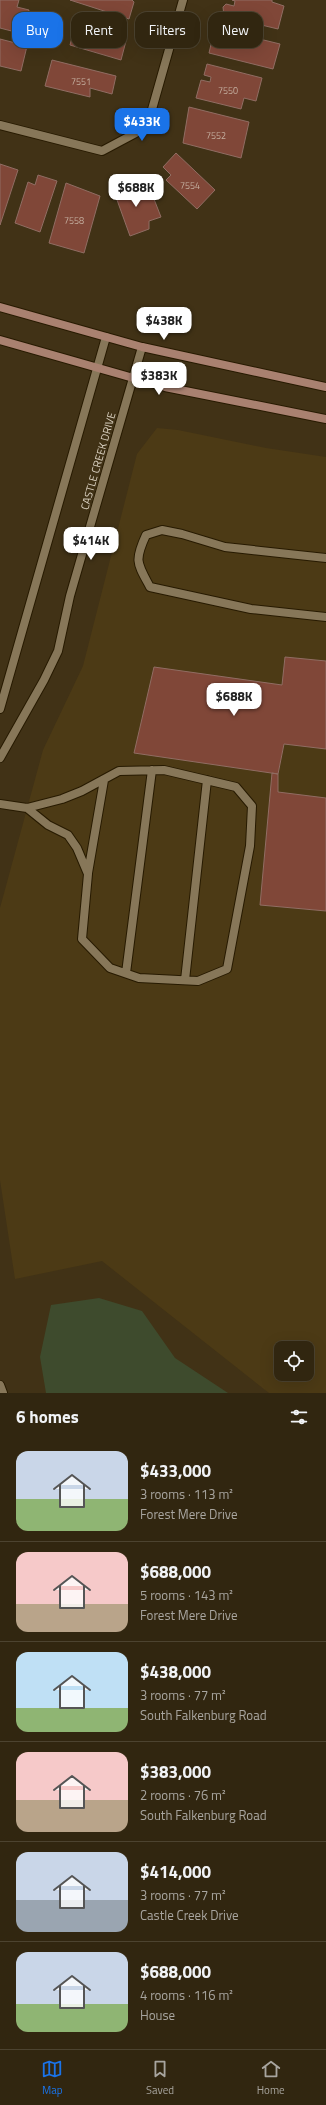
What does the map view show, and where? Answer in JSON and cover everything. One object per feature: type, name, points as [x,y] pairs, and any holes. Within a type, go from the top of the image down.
[{"type":"street","points":[[0,125],[102,151],[147,127],[183,0]]},
{"type":"street","points":[[0,307],[142,347],[326,387]]},
{"type":"street","points":[[0,709],[106,337]]},
{"type":"street","points":[[0,340],[165,387],[326,419]]},
{"type":"street","name":"CASTLE CREEK DRIVE","points":[[0,758],[44,680],[58,651],[70,596],[142,347]]},
{"type":"street","points":[[326,558],[225,547],[182,534],[162,530],[146,535],[138,554],[139,567],[150,588],[251,609],[326,617]]},
{"type":"street","points":[[126,973],[152,770]]},
{"type":"street","points":[[0,804],[27,808],[62,799],[104,780],[119,771],[164,770],[236,787],[252,806],[250,846],[227,969],[198,981],[139,978],[110,968],[82,939],[88,874],[104,780]]},
{"type":"street","points":[[185,980],[207,780]]},
{"type":"street","points":[[27,808],[48,825],[68,835],[77,848],[88,874]]},
{"type":"street","points":[[0,1385],[3,1393]]},
{"type":"shaded area","points":[[157,428],[178,430],[266,448],[326,457],[326,1393],[269,1393],[102,1261],[15,1279],[0,1180],[0,908],[43,750],[83,666],[137,454]]},
{"type":"green space","points":[[99,1298],[142,1311],[175,1358],[228,1393],[46,1393],[40,1357],[51,1305]]},
{"type":"building","points":[[0,0],[19,0],[17,7],[29,10],[28,12],[12,12],[12,31],[0,28]]},
{"type":"building","points":[[70,0],[132,0],[134,2],[129,19],[127,18],[127,12],[107,12]]},
{"type":"building","points":[[232,0],[272,0],[272,2],[284,6],[278,29],[263,25],[263,12],[224,12],[223,7],[226,4],[234,6],[235,1]]},
{"type":"building","points":[[0,39],[12,42],[12,48],[27,48],[21,71],[0,66]]},
{"type":"building","points":[[263,40],[280,44],[273,69],[209,53],[210,48],[263,48]]},
{"type":"building","points":[[80,48],[124,48],[121,60]]},
{"type":"building","points":[[52,60],[116,76],[112,94],[90,88],[90,97],[45,86]]},
{"type":"building","points":[[207,64],[262,78],[256,101],[244,98],[241,109],[196,98],[201,80],[210,82],[211,77],[204,75]]},
{"type":"building","points":[[189,107],[249,122],[241,158],[183,143]]},
{"type":"building","points":[[176,153],[215,190],[197,209],[166,180],[171,175],[163,167]]},
{"type":"building","points":[[0,164],[18,170],[0,225]]},
{"type":"building","points":[[38,175],[57,181],[40,232],[15,223],[28,182],[35,185]]},
{"type":"building","points":[[131,180],[135,193],[141,191],[143,197],[152,194],[161,217],[149,221],[149,229],[130,236],[112,186]]},
{"type":"building","points":[[66,183],[100,196],[84,253],[49,243]]},
{"type":"building","points":[[285,657],[326,661],[326,749],[284,744],[278,774],[134,753],[154,667],[282,685]]},
{"type":"building","points":[[272,773],[278,774],[278,792],[326,798],[326,911],[260,905]]}]
